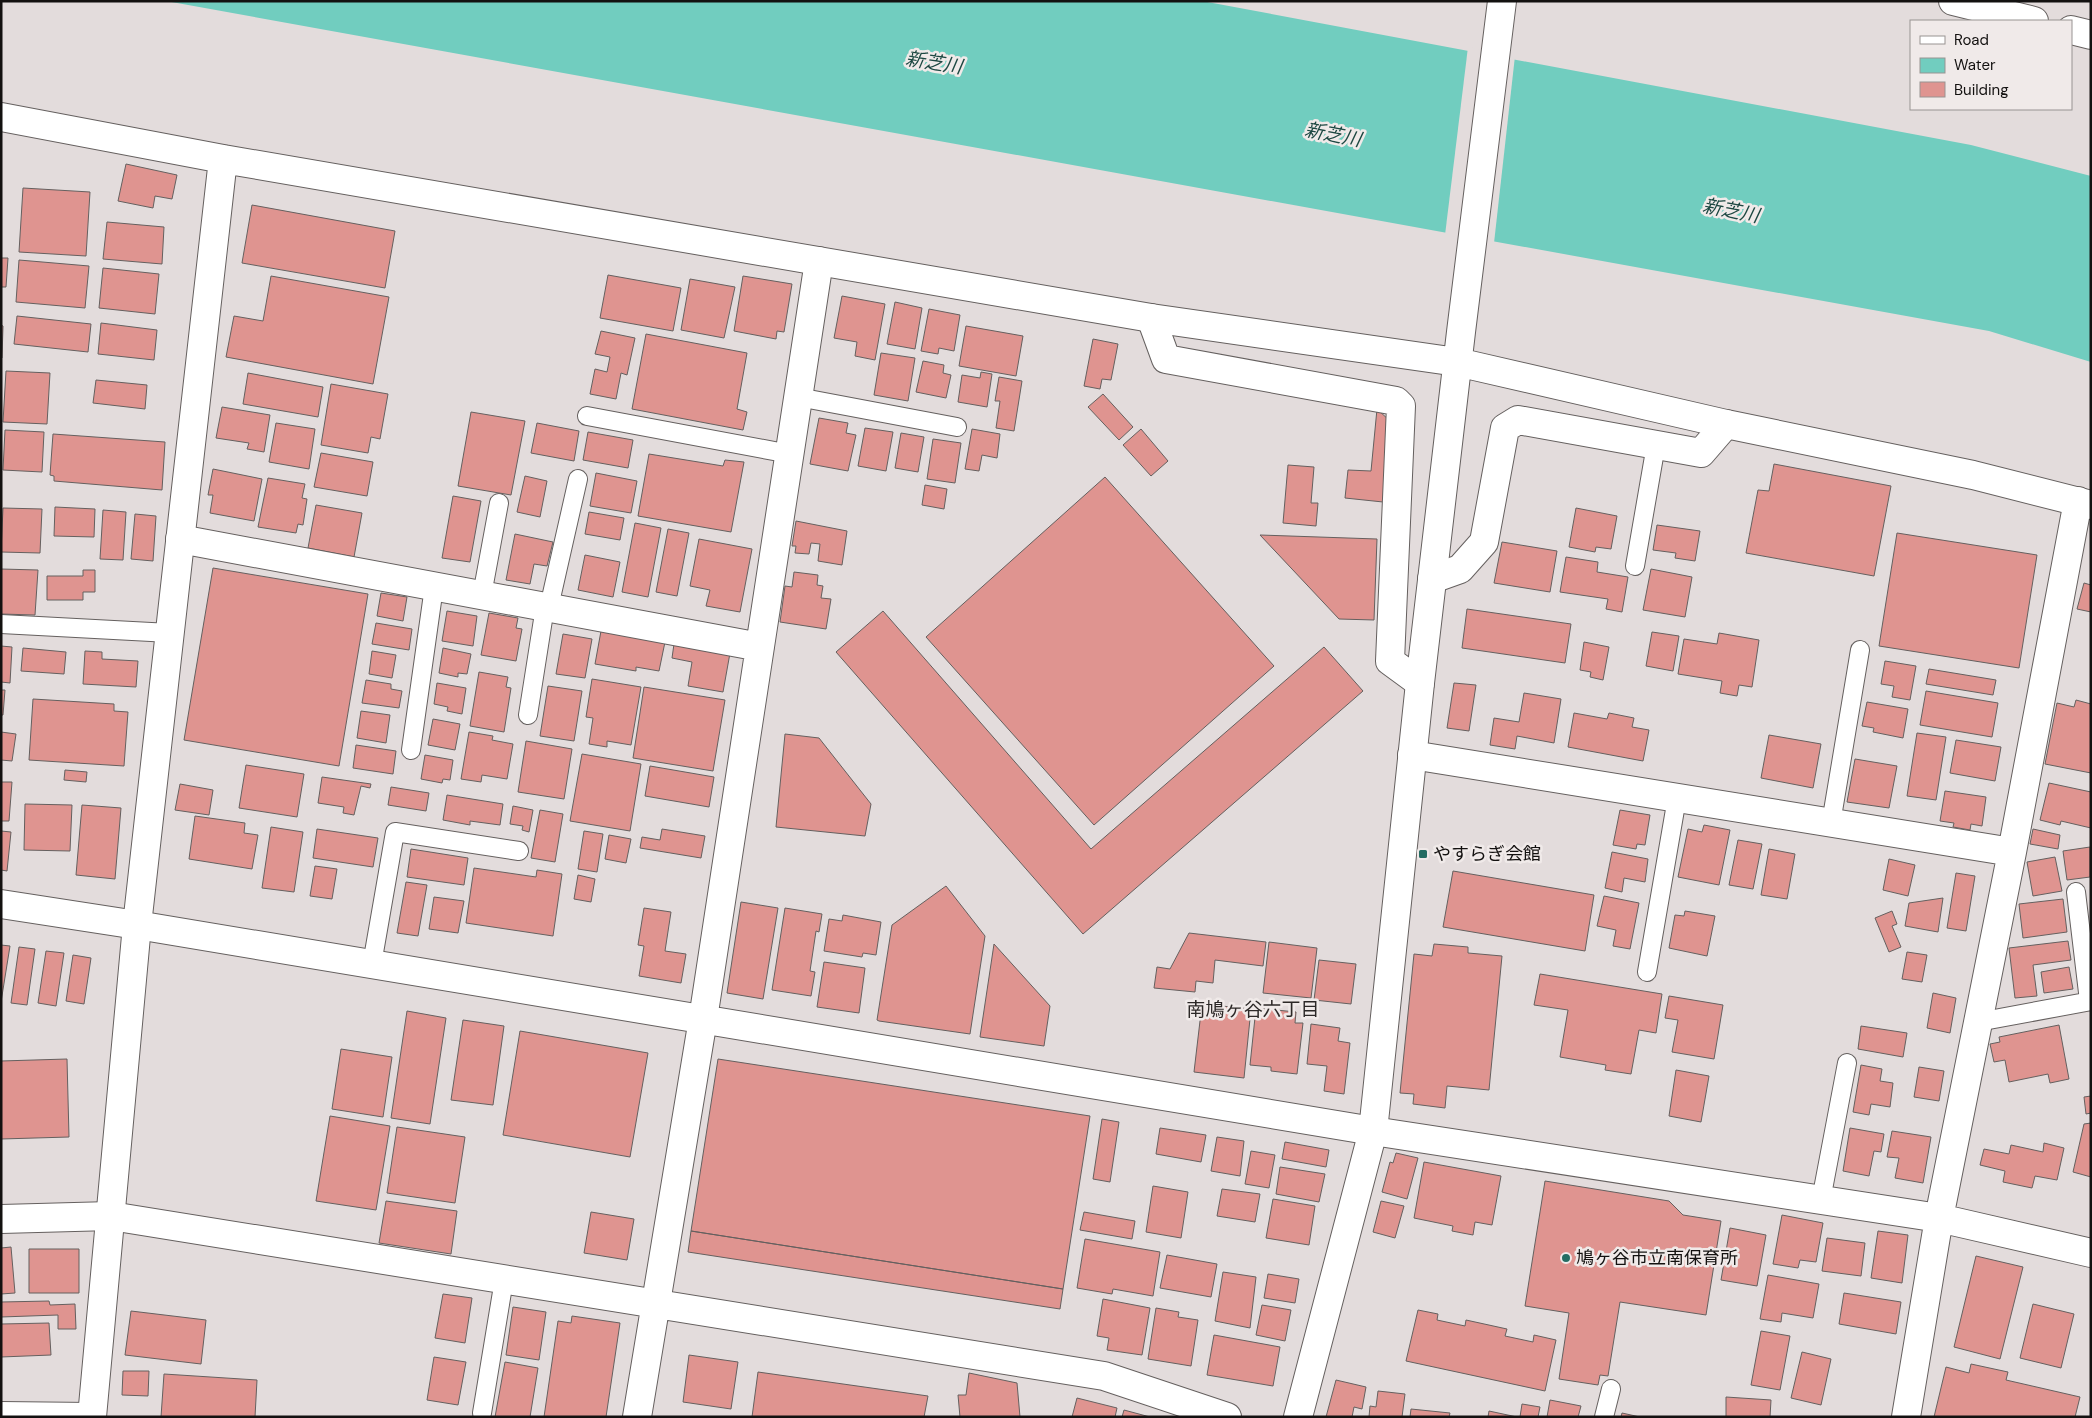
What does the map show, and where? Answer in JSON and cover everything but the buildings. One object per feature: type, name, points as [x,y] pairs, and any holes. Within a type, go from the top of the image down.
[{"type":"street","points":[[1298,1417],[1373,1131],[1420,683],[1457,362],[1502,1]]},
{"type":"street","points":[[1953,1],[2030,20]]},
{"type":"street","points":[[2072,30],[2091,35]]},
{"type":"street","points":[[1,117],[223,159],[1150,318],[1457,362],[1726,424],[1924,464],[2084,503],[1939,1218],[1906,1417]]},
{"type":"street","points":[[92,1414],[137,925],[223,159]]},
{"type":"street","points":[[637,1417],[703,1019],[819,261]]},
{"type":"street","points":[[1150,318],[1166,359],[1396,401],[1401,406],[1390,660],[1420,683]]},
{"type":"street","points":[[1432,579],[1460,569],[1484,542],[1505,428],[1518,420],[1701,453],[1726,424]]},
{"type":"street","points":[[180,539],[760,647]]},
{"type":"street","points":[[1412,755],[2012,852]]},
{"type":"street","points":[[1,904],[1373,1131],[1939,1218],[2091,1253]]},
{"type":"street","points":[[1,1219],[111,1216],[1104,1376],[1227,1417]]},
{"type":"lane","points":[[798,397],[957,427]]},
{"type":"lane","points":[[587,416],[790,454]]},
{"type":"lane","points":[[1635,566],[1656,444]]},
{"type":"lane","points":[[528,715],[547,607],[578,479]]},
{"type":"lane","points":[[482,595],[499,503]]},
{"type":"lane","points":[[411,750],[434,587]]},
{"type":"lane","points":[[1,624],[170,633]]},
{"type":"lane","points":[[1831,823],[1860,650]]},
{"type":"lane","points":[[1647,972],[1676,798]]},
{"type":"lane","points":[[372,964],[395,832],[519,851]]},
{"type":"lane","points":[[1978,1022],[2090,1001],[2076,892]]},
{"type":"lane","points":[[1820,1200],[1847,1063]]},
{"type":"lane","points":[[482,1413],[504,1280]]},
{"type":"lane","points":[[1604,1417],[1611,1389]]},
{"type":"lane","points":[[1,1412],[92,1414]]},
{"type":"water","name":"新芝川","points":[[166,1],[1202,1],[1971,145],[2091,176],[2091,362],[1989,331]]},
{"type":"pier","points":[[1468,47],[1515,56],[1494,243],[1445,235]]},
{"type":"place","name":"やすらぎ会館","points":[[1423,854]]},
{"type":"place","name":"鳩ヶ谷市立南保育所","points":[[1566,1258]]},
{"type":"district","name":"南鳩ヶ谷六丁目","points":[[1253,1009]]}]
